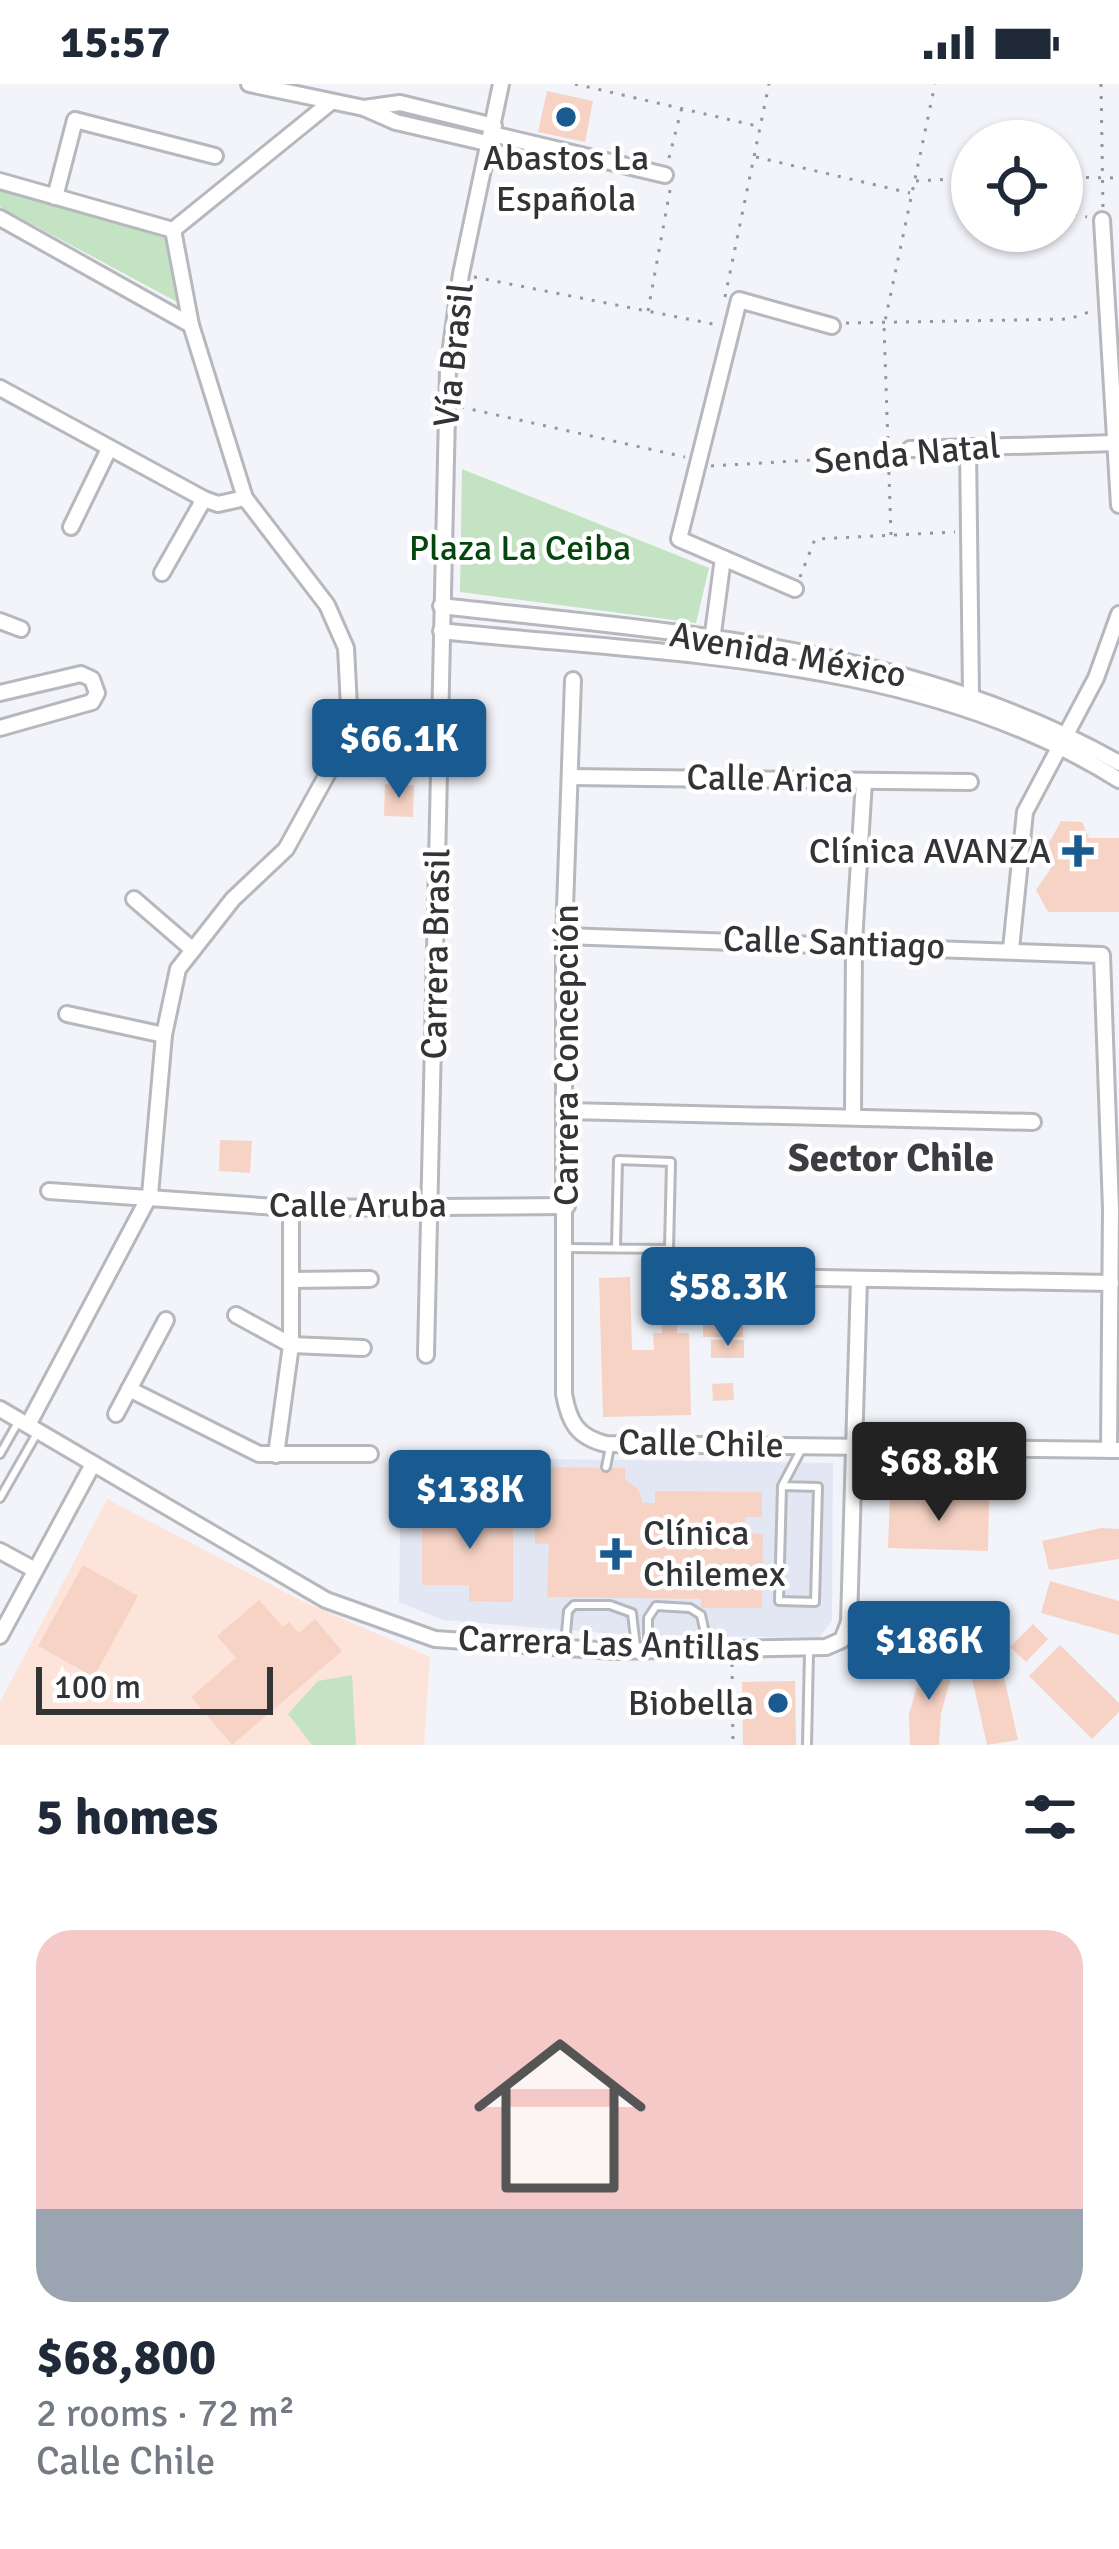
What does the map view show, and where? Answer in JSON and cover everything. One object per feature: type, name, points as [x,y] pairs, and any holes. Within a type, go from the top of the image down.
[{"type":"street","points":[[249,84],[300,90],[364,108],[400,103],[492,135],[665,175]]},
{"type":"street","name":"Vía Brasil","points":[[441,631],[446,404],[461,274],[502,84]]},
{"type":"street","points":[[173,230],[331,101]]},
{"type":"street","points":[[56,196],[75,120],[215,156]]},
{"type":"street","points":[[0,181],[173,230]]},
{"type":"street","points":[[0,218],[190,325]]},
{"type":"street","points":[[1102,220],[1113,306],[1119,505]]},
{"type":"street","points":[[28,1426],[151,1195],[164,1035],[178,969],[233,899],[286,849],[328,771],[349,707],[346,649],[327,605],[245,498],[190,325],[173,230]]},
{"type":"street","points":[[795,589],[679,539],[740,300],[832,326]]},
{"type":"street","points":[[0,388],[204,499],[218,504],[245,498]]},
{"type":"street","name":"Senda Natal","points":[[910,449],[1116,443]]},
{"type":"street","points":[[968,447],[971,695]]},
{"type":"street","points":[[71,527],[109,449]]},
{"type":"street","points":[[162,573],[204,499]]},
{"type":"street","points":[[711,659],[723,558]]},
{"type":"street","name":"Avenida México","points":[[441,606],[831,657],[971,695],[1066,734],[1119,763]]},
{"type":"street","points":[[1011,950],[1025,812],[1061,751],[1112,644],[1119,614]]},
{"type":"street","points":[[0,621],[22,629]]},
{"type":"street","name":"Avenida México","points":[[441,631],[711,659],[866,681],[965,710],[1119,780]]},
{"type":"street","name":"Carrera Brasil","points":[[425,1355],[441,631]]},
{"type":"street","points":[[0,693],[81,674],[92,679],[97,693],[92,703],[0,728]]},
{"type":"street","name":"Carrera Concepción","points":[[573,680],[564,936],[568,1111],[564,1394],[575,1429]]},
{"type":"street","name":"Calle Arica","points":[[571,777],[970,782]]},
{"type":"street","points":[[853,1114],[854,942],[864,781]]},
{"type":"street","points":[[134,898],[193,950]]},
{"type":"street","name":"Calle Santiago","points":[[564,936],[854,942],[1102,955],[1111,1283]]},
{"type":"street","points":[[67,1014],[164,1035]]},
{"type":"street","points":[[568,1111],[853,1114],[1034,1122]]},
{"type":"street","name":"Calle Aruba","points":[[49,1191],[291,1208],[567,1206]]},
{"type":"street","points":[[276,1455],[291,1345],[291,1208]]},
{"type":"street","points":[[763,1277],[1111,1283],[1114,1450]]},
{"type":"street","points":[[855,1447],[859,1279]]},
{"type":"street","points":[[291,1280],[370,1280]]},
{"type":"street","points":[[236,1315],[291,1345],[363,1348]]},
{"type":"street","points":[[116,1414],[166,1321]]},
{"type":"street","points":[[129,1389],[259,1454],[370,1454]]},
{"type":"street","name":"Carrera Las Antillas","points":[[0,1409],[326,1600],[435,1639],[642,1651],[808,1648],[842,1640],[849,1622],[855,1447]]},
{"type":"street","name":"Calle Chile","points":[[575,1429],[588,1440],[611,1444],[1114,1450]]},
{"type":"street","points":[[0,1636],[93,1464]]},
{"type":"street","points":[[0,1551],[34,1570]]},
{"type":"lane","points":[[566,1248],[669,1249],[671,1162],[618,1160],[616,1247]]},
{"type":"lane","points":[[0,1454],[28,1426]]},
{"type":"lane","points":[[0,1498],[28,1426]]},
{"type":"lane","points":[[606,1467],[611,1444]]},
{"type":"lane","points":[[782,1486],[818,1487],[815,1602],[779,1601],[782,1486],[803,1446]]},
{"type":"lane","points":[[564,1647],[568,1611],[574,1605],[610,1605],[632,1613],[642,1651]]},
{"type":"lane","points":[[642,1651],[648,1618],[656,1606],[691,1608],[701,1615],[708,1650]]},
{"type":"lane","points":[[807,1745],[808,1648]]},
{"type":"path","points":[[575,84],[759,126]]},
{"type":"path","points":[[740,300],[722,296],[769,84]]},
{"type":"path","points":[[891,535],[884,326],[934,84]]},
{"type":"path","points":[[1083,216],[1102,220],[1105,178],[1100,84]]},
{"type":"path","points":[[648,311],[670,188],[665,175],[682,107]]},
{"type":"path","points":[[752,156],[912,193]]},
{"type":"path","points":[[1083,177],[1119,178]]},
{"type":"path","points":[[914,181],[951,179]]},
{"type":"path","points":[[461,274],[733,328]]},
{"type":"path","points":[[832,326],[856,320],[884,326],[1069,319],[1113,306]]},
{"type":"path","name":"Senda Natal","points":[[446,404],[698,464],[889,460],[910,449]]},
{"type":"path","points":[[795,589],[815,538],[969,532]]},
{"type":"path","points":[[732,1650],[733,1745]]},
{"type":"shaded area","name":"Clínica Chilemex","points":[[401,1457],[833,1463],[832,1621],[819,1638],[616,1634],[443,1620],[399,1602]]},
{"type":"shaded area","points":[[107,1499],[300,1600],[430,1657],[424,1745],[0,1745],[0,1702]]},
{"type":"green space","points":[[0,191],[167,237],[179,303],[0,207]]},
{"type":"green space","name":"Plaza La Ceiba","points":[[462,469],[709,568],[696,623],[460,592]]},
{"type":"green space","points":[[352,1675],[356,1745],[312,1745],[288,1714],[318,1681]]},
{"type":"building","name":"Abastos La Española","points":[[547,91],[593,101],[585,142],[538,132]]},
{"type":"building","points":[[385,784],[414,785],[413,817],[384,816]]},
{"type":"building","points":[[1061,821],[1082,822],[1089,838],[1119,838],[1119,912],[1048,912],[1036,890],[1051,868],[1045,850]]},
{"type":"building","points":[[220,1140],[252,1141],[250,1173],[219,1171]]},
{"type":"building","points":[[630,1277],[632,1350],[654,1350],[653,1333],[662,1333],[662,1317],[667,1317],[666,1286],[693,1285],[694,1323],[677,1324],[677,1333],[689,1333],[691,1415],[603,1417],[599,1278]]},
{"type":"building","points":[[703,1305],[743,1306],[743,1337],[703,1337]]},
{"type":"building","points":[[711,1340],[744,1340],[744,1358],[711,1358]]},
{"type":"building","points":[[733,1383],[734,1400],[713,1401],[712,1384]]},
{"type":"building","points":[[535,1467],[625,1468],[625,1479],[638,1489],[643,1503],[655,1503],[655,1491],[762,1492],[762,1517],[745,1517],[744,1533],[763,1534],[762,1608],[701,1608],[701,1599],[547,1597],[549,1544],[535,1544]]},
{"type":"building","points":[[890,1496],[989,1499],[988,1551],[888,1548]]},
{"type":"building","points":[[422,1509],[513,1510],[513,1602],[469,1601],[469,1585],[422,1585]]},
{"type":"building","points":[[1101,1528],[1119,1529],[1119,1559],[1049,1570],[1042,1541]]},
{"type":"building","points":[[83,1565],[138,1596],[94,1677],[38,1646]]},
{"type":"building","points":[[1050,1581],[1119,1601],[1119,1635],[1041,1613]]},
{"type":"building","points":[[259,1600],[283,1627],[289,1622],[299,1633],[315,1619],[342,1651],[232,1745],[191,1697],[236,1658],[217,1636]]},
{"type":"building","points":[[1033,1624],[1048,1639],[1026,1662],[1010,1647]]},
{"type":"building","points":[[1060,1645],[1119,1703],[1119,1712],[1092,1739],[1029,1676]]},
{"type":"building","points":[[999,1655],[1018,1740],[987,1745],[968,1661]]},
{"type":"building","points":[[926,1656],[954,1667],[941,1713],[939,1745],[910,1745],[909,1714]]},
{"type":"building","points":[[795,1681],[796,1745],[743,1745],[742,1682]]},
{"type":"place","name":"Abastos La Española","points":[[566,117]]},
{"type":"place","name":"Clínica AVANZA","points":[[1078,851]]},
{"type":"place","name":"Clínica Chilemex","points":[[616,1554]]},
{"type":"place","name":"Biobella","points":[[778,1703]]},
{"type":"district","name":"Sector Chile","points":[[891,1158]]}]
